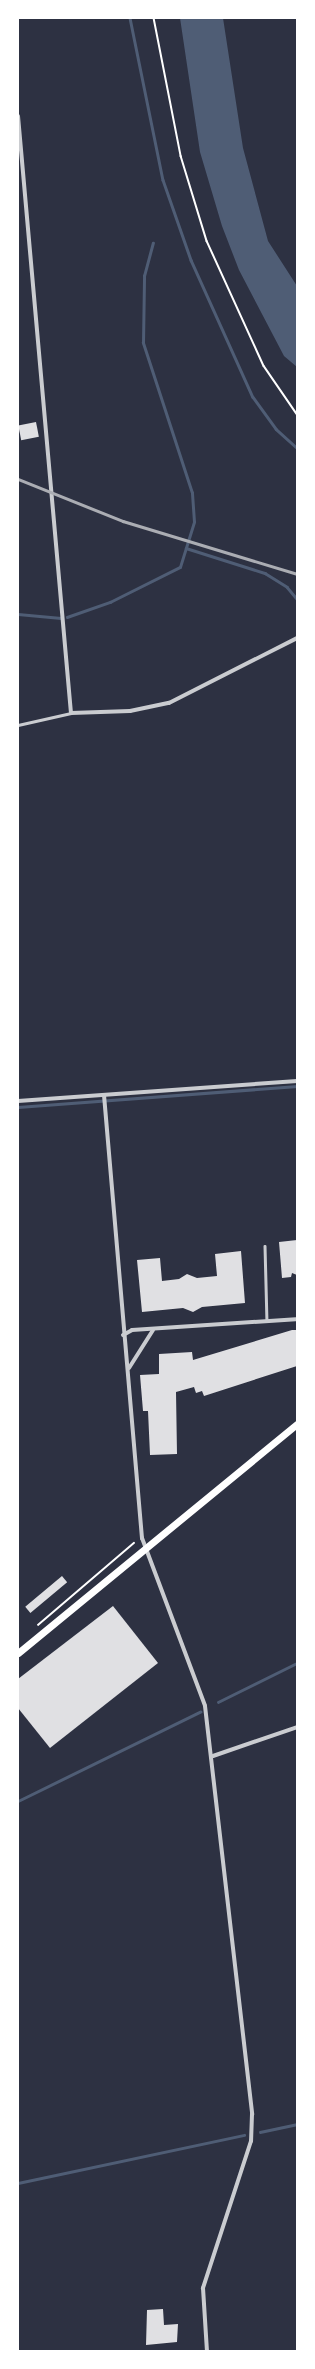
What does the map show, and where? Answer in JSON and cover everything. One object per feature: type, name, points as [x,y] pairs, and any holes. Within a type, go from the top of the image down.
[{"type":"main road","points":[[18,1653],[145,1547],[297,1424]]},
{"type":"street","points":[[18,116],[71,713],[130,711],[169,703],[297,638]]},
{"type":"street","points":[[18,1101],[297,1081]]},
{"type":"street","points":[[104,1096],[123,1335],[129,1368],[145,1547],[205,1706],[213,1756],[252,2114],[251,2141],[203,2288],[207,2351]]},
{"type":"street","points":[[123,1335],[132,1330],[153,1330],[296,1319]]},
{"type":"street","points":[[129,1368],[153,1330]]},
{"type":"street","points":[[213,1756],[297,1727]]},
{"type":"lane","points":[[18,725],[71,713]]},
{"type":"lane","points":[[265,1246],[267,1321]]},
{"type":"path","points":[[154,18],[183,162],[207,240],[264,366],[297,414]]},
{"type":"path","points":[[35,1627],[134,1543]]},
{"type":"water","points":[[180,18],[223,18],[243,148],[268,241],[297,286],[297,367],[284,356],[239,270],[222,226],[200,152]]},
{"type":"building","points":[[36,422],[39,437],[21,440],[18,425]]},
{"type":"building","points":[[297,1240],[297,1275],[292,1273],[291,1277],[282,1278],[279,1242]]},
{"type":"building","points":[[241,1251],[245,1303],[202,1307],[193,1312],[183,1308],[142,1312],[137,1260],[160,1258],[162,1281],[179,1279],[187,1274],[197,1278],[217,1276],[215,1254]]},
{"type":"building","points":[[292,1330],[297,1330],[297,1366],[204,1396],[202,1391],[196,1393],[194,1387],[176,1392],[177,1454],[150,1455],[148,1411],[143,1411],[140,1375],[159,1374],[159,1354],[192,1352],[193,1360]]},
{"type":"building","points":[[62,1576],[67,1582],[30,1613],[25,1607]]},
{"type":"building","points":[[113,1606],[158,1663],[50,1748],[18,1708],[18,1679]]},
{"type":"building","points":[[163,2309],[164,2325],[178,2324],[177,2342],[146,2345],[147,2310]]},
{"type":"waterway","points":[[130,18],[163,180],[191,260],[253,397],[276,429],[297,448]]},
{"type":"waterway","points":[[67,617],[110,602],[180,567],[194,522],[192,493],[143,343],[144,276],[153,243]]},
{"type":"waterway","points":[[186,548],[265,573],[287,587],[297,599]]},
{"type":"waterway","points":[[18,614],[61,618]]},
{"type":"waterway","points":[[18,1107],[297,1086]]},
{"type":"waterway","points":[[218,1702],[297,1663]]},
{"type":"waterway","points":[[18,1801],[200,1712]]},
{"type":"waterway","points":[[260,2132],[297,2124]]},
{"type":"waterway","points":[[18,2183],[244,2135]]},
{"type":"railway","points":[[18,479],[123,521],[297,574]]}]
